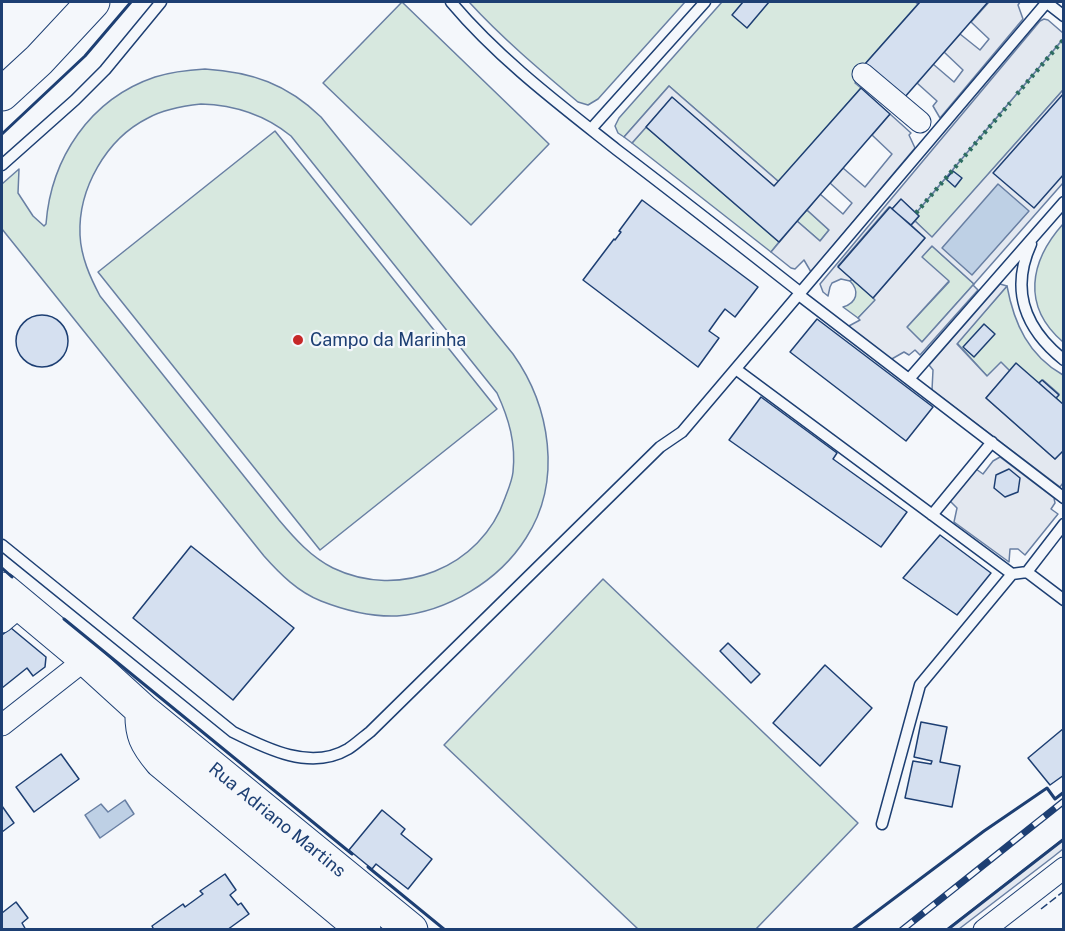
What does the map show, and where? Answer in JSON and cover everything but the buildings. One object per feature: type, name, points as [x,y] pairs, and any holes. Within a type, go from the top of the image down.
[{"type":"main road","points":[[2,94],[39,60],[93,2]]},
{"type":"main road","name":"Rua Adriano Martins","points":[[8,605],[86,659],[142,710],[411,930]]},
{"type":"main road","name":"Rua Adriano Martins","points":[[142,710],[141,726],[147,744],[161,761],[364,930]]},
{"type":"street","points":[[863,74],[927,128]]},
{"type":"street","points":[[2,725],[86,659]]},
{"type":"street","points":[[990,927],[1064,868]]},
{"type":"lane","points":[[2,165],[105,70],[161,2]]},
{"type":"lane","points":[[451,2],[500,54],[591,129],[1064,498]]},
{"type":"lane","points":[[591,129],[705,2]]},
{"type":"lane","points":[[2,545],[233,732],[277,753],[312,758],[330,756],[347,750],[370,732],[660,447],[682,432],[800,294],[927,128],[1047,2],[1064,16]]},
{"type":"lane","points":[[909,379],[1064,202]]},
{"type":"lane","points":[[1043,226],[1030,245],[1022,268],[1025,312],[1036,333],[1048,348],[1064,360]]},
{"type":"lane","points":[[737,370],[1012,574]]},
{"type":"lane","points":[[932,515],[992,442]]},
{"type":"lane","points":[[1027,572],[1064,524]]},
{"type":"lane","points":[[882,824],[920,685],[1012,574],[1027,572],[1064,600]]},
{"type":"shaded area","points":[[402,2],[549,144],[471,225],[323,83]]},
{"type":"shaded area","points":[[469,2],[685,2],[598,99],[588,105],[578,102],[536,66]]},
{"type":"shaded area","points":[[722,2],[915,2],[918,4],[865,64],[869,68],[855,83],[861,88],[779,182],[669,86],[624,137],[618,133],[615,126],[619,118]]},
{"type":"shaded area","points":[[989,2],[1020,2],[1018,5],[1023,19],[940,118],[933,106],[937,101],[917,83],[933,64],[954,82],[963,70],[944,52],[960,34],[980,50],[989,39],[971,22]]},
{"type":"shaded area","points":[[1044,19],[1063,33],[1063,39],[916,213],[901,200],[892,209],[889,207],[838,266],[852,279],[850,281],[841,279],[832,283],[828,296],[823,292],[820,284]]},
{"type":"shaded area","points":[[1063,39],[1063,90],[932,238],[915,221],[919,216],[916,213]]},
{"type":"shaded area","points":[[205,69],[238,73],[268,82],[295,96],[321,117],[513,354],[526,374],[543,420],[547,444],[548,468],[545,493],[538,516],[515,554],[501,568],[487,581],[453,601],[416,613],[397,616],[368,614],[321,601],[290,582],[264,556],[2,229],[2,184],[19,169],[18,193],[33,216],[44,226],[56,176],[78,134],[93,116],[111,100],[155,77]],"holes":[[[201,104],[226,106],[249,112],[260,116],[291,136],[497,393],[505,412],[512,441],[514,461],[510,485],[493,522],[477,543],[457,559],[435,571],[410,578],[384,580],[358,577],[333,568],[310,553],[279,520],[100,296],[87,267],[80,235],[84,200],[98,167],[119,139],[133,127],[167,110]]]},
{"type":"shaded area","points":[[669,86],[779,182],[774,186],[672,98],[632,143],[624,137]]},
{"type":"shaded area","points":[[1063,90],[1063,183],[974,284],[932,246],[922,257],[949,281],[907,327],[922,342],[973,285],[978,290],[920,355],[915,350],[909,355],[904,352],[890,360],[847,327],[860,320],[858,318],[875,300],[873,298],[925,238],[911,225],[915,221],[932,237]]},
{"type":"shaded area","points":[[890,114],[911,133],[909,135],[915,148],[811,272],[804,260],[795,269],[791,268],[771,252],[797,221],[820,241],[829,230],[807,210],[820,194],[843,214],[852,203],[830,183],[843,168],[865,187],[892,154],[872,135]]},
{"type":"shaded area","points":[[646,127],[779,242],[771,252],[632,143]]},
{"type":"shaded area","name":"Campo da Marinha","points":[[275,131],[497,409],[320,550],[98,272]]},
{"type":"shaded area","points":[[807,210],[829,230],[820,241],[797,221]]},
{"type":"shaded area","points":[[1063,224],[1063,342],[1041,314],[1036,299],[1035,283],[1037,268],[1043,253]]},
{"type":"shaded area","points":[[932,246],[974,284],[922,342],[906,328],[949,282],[921,257]]},
{"type":"shaded area","points":[[852,279],[876,300],[858,318],[843,307],[851,303],[856,296],[850,281]]},
{"type":"shaded area","points":[[1000,284],[1007,286],[957,344],[987,376],[1001,362],[1010,371],[986,398],[1055,459],[1063,450],[1063,483],[1060,487],[932,390],[933,370],[929,365]]},
{"type":"shaded area","points":[[1007,286],[1014,313],[1025,338],[1041,358],[1063,375],[1063,405],[1056,398],[1059,394],[1043,380],[1039,383],[1010,371],[987,376],[957,343]]},
{"type":"shaded area","points":[[1000,457],[1054,498],[1055,503],[1051,509],[1058,514],[1025,555],[1018,549],[1010,549],[1009,562],[954,522],[957,508],[950,501],[976,469],[983,474],[993,461]]},
{"type":"shaded area","points":[[603,579],[858,823],[756,929],[638,929],[444,745]]},
{"type":"shaded area","points":[[1063,839],[1063,849],[1053,857],[959,929],[947,929]]},
{"type":"water","points":[[998,184],[1029,211],[972,275],[942,248]]},
{"type":"water","points":[[125,800],[134,814],[100,838],[85,815],[101,804],[108,812]]},
{"type":"railway","points":[[902,930],[1064,801]]},
{"type":"hedge","points":[[1017,94],[1064,39]]},
{"type":"hedge","points":[[916,213],[1010,103]]},
{"type":"fence","points":[[1041,909],[1064,891]]},
{"type":"wall","points":[[2,134],[85,56],[131,2]]},
{"type":"wall","points":[[2,568],[12,577]]},
{"type":"wall","points":[[64,619],[352,854]]},
{"type":"wall","points":[[852,930],[984,831],[1047,788],[1055,799],[1064,792]]},
{"type":"wall","points":[[947,930],[1064,839]]},
{"type":"wall","points":[[368,867],[445,930]]},
{"type":"place","name":"Campo da Marinha","points":[[298,340]]}]
